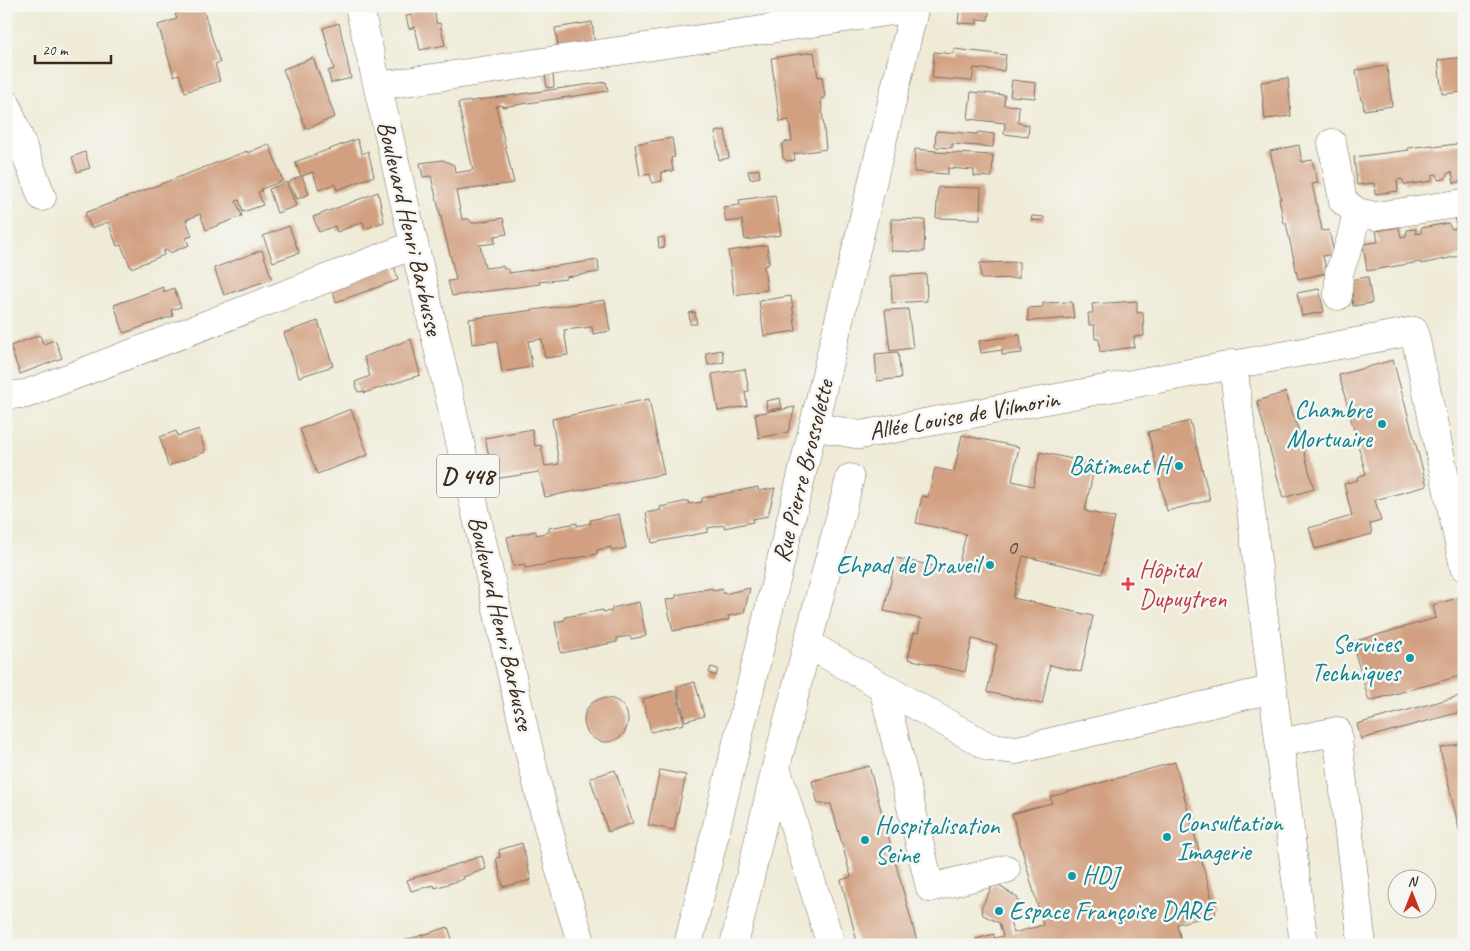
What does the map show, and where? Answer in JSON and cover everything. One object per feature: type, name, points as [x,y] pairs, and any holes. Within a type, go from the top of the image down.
[{"type":"street","name":"Boulevard Henri Barbusse","points":[[359,6],[491,586],[551,838],[582,945]]},
{"type":"street","points":[[378,86],[915,7]]},
{"type":"street","name":"Rue Pierre Brossolette","points":[[686,941],[915,7]]},
{"type":"street","points":[[6,103],[42,197]]},
{"type":"street","points":[[1332,143],[1344,201],[1357,212],[1375,216],[1464,203]]},
{"type":"street","points":[[1338,296],[1339,273],[1350,242],[1357,212]]},
{"type":"street","points":[[7,395],[26,394],[414,245]]},
{"type":"street","name":"Allée Louise de Vilmorin","points":[[813,426],[860,435],[1414,331],[1464,567]]},
{"type":"street","points":[[1233,364],[1304,945]]},
{"type":"street","points":[[734,945],[776,767],[850,478]]},
{"type":"street","points":[[808,644],[989,747],[1017,750],[1273,689]]},
{"type":"street","points":[[883,687],[930,888],[1006,869]]},
{"type":"street","points":[[1280,743],[1337,731],[1362,945]]},
{"type":"street","points":[[776,767],[831,945]]},
{"type":"building","points":[[202,6],[220,63],[215,64],[220,81],[185,92],[179,74],[174,76],[158,25],[177,19],[175,14]]},
{"type":"building","points":[[383,6],[407,6],[407,7],[384,11]]},
{"type":"building","points":[[410,6],[433,6],[437,24],[440,23],[445,45],[420,50],[415,27],[409,29],[406,16],[412,15]]},
{"type":"building","points":[[960,6],[990,6],[988,20],[977,19],[977,24],[958,23]]},
{"type":"building","points":[[592,22],[595,45],[559,51],[555,28]]},
{"type":"building","points":[[339,23],[351,78],[331,83],[328,71],[334,69],[323,28]]},
{"type":"building","points":[[954,49],[1006,55],[1004,71],[974,68],[972,81],[932,78],[934,52],[954,54]]},
{"type":"building","points":[[814,52],[818,77],[822,76],[825,97],[821,99],[826,149],[794,154],[795,160],[787,161],[783,158],[782,145],[785,142],[792,141],[789,120],[780,122],[771,58]]},
{"type":"building","points":[[1464,57],[1464,92],[1442,94],[1438,60]]},
{"type":"building","points":[[313,58],[335,117],[306,129],[283,69]]},
{"type":"building","points":[[1387,66],[1392,106],[1364,110],[1356,70]]},
{"type":"building","points":[[553,73],[554,87],[547,88],[545,74]]},
{"type":"building","points":[[1288,78],[1291,116],[1265,119],[1261,82]]},
{"type":"building","points":[[1012,80],[1036,83],[1035,98],[1010,96]]},
{"type":"building","points":[[606,82],[608,91],[502,107],[502,105],[496,106],[514,183],[456,191],[462,219],[469,219],[472,223],[503,218],[507,234],[494,236],[495,243],[480,245],[485,268],[503,266],[504,269],[508,269],[509,273],[598,260],[599,272],[539,282],[540,284],[452,296],[448,281],[456,280],[431,176],[423,177],[420,163],[443,160],[454,165],[455,173],[473,170],[458,103]]},
{"type":"building","points":[[971,92],[1005,95],[1004,105],[1019,106],[1018,123],[1029,125],[1028,137],[1004,134],[1005,123],[968,119]]},
{"type":"building","points":[[725,130],[729,158],[719,160],[715,132]]},
{"type":"building","points":[[936,131],[994,134],[993,147],[952,144],[952,148],[935,147]]},
{"type":"building","points":[[672,138],[675,157],[671,158],[673,171],[661,172],[662,181],[652,183],[650,174],[640,176],[635,144]]},
{"type":"building","points":[[357,139],[362,154],[368,151],[374,176],[337,190],[335,184],[319,190],[313,172],[302,176],[309,194],[297,199],[290,181],[301,176],[295,162]]},
{"type":"building","points":[[1464,143],[1464,181],[1454,183],[1452,172],[1448,173],[1445,179],[1438,180],[1437,174],[1432,175],[1432,181],[1405,185],[1402,179],[1397,180],[1398,191],[1375,194],[1374,183],[1357,185],[1354,157],[1409,150],[1408,148]]},
{"type":"building","points":[[269,144],[283,181],[261,189],[262,191],[258,192],[263,205],[243,212],[239,200],[236,201],[242,216],[206,230],[200,214],[186,220],[192,236],[186,238],[189,245],[170,253],[168,250],[163,251],[164,255],[131,268],[121,245],[117,246],[108,222],[91,228],[85,213]]},
{"type":"building","points":[[1299,145],[1302,162],[1312,160],[1318,183],[1312,184],[1322,231],[1329,230],[1334,254],[1323,256],[1327,273],[1298,279],[1286,223],[1284,224],[1279,199],[1281,199],[1270,151]]},
{"type":"building","points":[[915,149],[993,155],[992,177],[974,176],[974,170],[948,168],[948,174],[914,172]]},
{"type":"building","points":[[85,152],[90,168],[77,172],[72,157]]},
{"type":"building","points":[[759,169],[760,177],[750,179],[748,171]]},
{"type":"building","points":[[287,182],[296,206],[277,213],[269,189]]},
{"type":"building","points":[[938,187],[981,188],[980,219],[936,218]]},
{"type":"building","points":[[378,192],[384,222],[365,229],[363,222],[337,232],[335,226],[319,232],[313,217]]},
{"type":"building","points":[[775,195],[781,235],[745,240],[742,220],[726,222],[723,207],[740,205],[739,200]]},
{"type":"building","points":[[1032,216],[1044,217],[1044,220],[1031,220]]},
{"type":"building","points":[[1464,216],[1464,255],[1421,264],[1420,262],[1367,271],[1363,244],[1378,242],[1376,231],[1399,227],[1401,237],[1406,236],[1407,230],[1416,229],[1416,234],[1421,233],[1421,228],[1448,223],[1452,229],[1457,228],[1455,218]]},
{"type":"building","points":[[891,219],[925,220],[924,252],[891,251]]},
{"type":"building","points":[[289,226],[299,253],[273,262],[263,236]]},
{"type":"building","points":[[664,237],[665,247],[659,248],[658,238]]},
{"type":"building","points":[[767,245],[769,264],[764,266],[767,290],[734,295],[728,251]]},
{"type":"building","points":[[262,250],[272,279],[224,295],[214,268]]},
{"type":"building","points":[[1019,262],[1019,278],[981,279],[980,263]]},
{"type":"building","points":[[394,266],[398,280],[336,302],[332,289]]},
{"type":"building","points":[[926,274],[927,301],[892,303],[891,276]]},
{"type":"building","points":[[1368,277],[1372,303],[1353,306],[1349,280]]},
{"type":"building","points":[[163,287],[164,292],[174,288],[181,307],[171,310],[173,316],[124,333],[114,305]]},
{"type":"building","points":[[1319,289],[1324,312],[1302,316],[1297,293]]},
{"type":"building","points":[[791,296],[796,331],[764,336],[759,301]]},
{"type":"building","points":[[605,300],[610,331],[593,334],[592,327],[564,330],[568,355],[545,358],[542,339],[528,341],[532,367],[502,372],[497,341],[472,344],[469,319]]},
{"type":"building","points":[[1137,301],[1137,313],[1143,312],[1144,336],[1134,337],[1134,347],[1100,352],[1099,339],[1095,339],[1094,325],[1089,325],[1088,313],[1093,313],[1092,304]]},
{"type":"building","points":[[1072,302],[1074,318],[1028,321],[1028,308],[1043,307],[1043,303]]},
{"type":"building","points":[[908,309],[913,348],[890,351],[885,310]]},
{"type":"building","points":[[695,312],[697,324],[690,324],[689,313]]},
{"type":"building","points":[[318,321],[333,366],[299,377],[284,333]]},
{"type":"building","points":[[40,335],[43,344],[55,340],[62,358],[20,374],[10,346]]},
{"type":"building","points":[[1020,335],[1022,353],[1002,355],[1002,350],[981,353],[979,341]]},
{"type":"building","points":[[411,339],[420,375],[364,393],[364,391],[358,392],[355,382],[370,376],[364,357]]},
{"type":"building","points":[[722,350],[724,362],[708,365],[706,353]]},
{"type":"building","points":[[898,352],[901,378],[877,381],[875,354]]},
{"type":"building","name":"Chambre Mortuaire","points":[[1393,360],[1427,486],[1375,500],[1381,521],[1370,524],[1372,534],[1315,549],[1309,528],[1352,516],[1344,484],[1358,480],[1357,477],[1366,474],[1339,375]]},
{"type":"building","points":[[745,369],[749,391],[745,392],[747,406],[718,411],[712,374]]},
{"type":"building","points":[[1286,392],[1292,415],[1294,414],[1314,489],[1283,498],[1257,401]]},
{"type":"building","points":[[780,398],[782,408],[767,410],[766,401]]},
{"type":"building","points":[[649,399],[664,474],[545,497],[539,472],[494,479],[485,438],[532,429],[535,446],[541,445],[545,466],[559,464],[552,419]]},
{"type":"building","points":[[795,407],[788,432],[759,438],[755,414]]},
{"type":"building","points":[[351,409],[368,455],[317,474],[300,429]]},
{"type":"building","name":"Bâtiment H","points":[[1190,421],[1210,500],[1167,511],[1148,432]]},
{"type":"building","points":[[199,429],[205,452],[168,466],[160,437],[176,431],[178,436]]},
{"type":"building","name":"Ehpad de Draveil","points":[[962,435],[1019,447],[1012,481],[1033,486],[1040,452],[1095,464],[1085,511],[1115,518],[1102,574],[1023,556],[1013,598],[1093,616],[1081,672],[1050,665],[1042,704],[987,692],[997,645],[972,639],[965,672],[908,659],[914,632],[918,633],[921,619],[884,611],[896,558],[957,571],[966,534],[916,523],[922,496],[928,497],[935,468],[954,472]]},
{"type":"building","points":[[758,487],[758,491],[775,488],[768,516],[752,519],[753,522],[724,528],[724,525],[708,528],[708,532],[652,543],[646,513],[661,510],[660,507],[688,501],[689,504],[702,502],[702,498]]},
{"type":"building","points":[[619,514],[626,548],[612,551],[611,547],[597,550],[597,554],[525,568],[525,564],[513,566],[507,537],[536,531],[536,535],[549,532],[549,528],[577,523],[577,526],[591,523],[590,520]]},
{"type":"building","points":[[712,588],[713,591],[723,589],[724,594],[750,588],[744,613],[728,616],[729,620],[673,631],[666,600],[676,598],[676,595]]},
{"type":"building","name":"Services Techniques","points":[[1464,596],[1464,675],[1369,701],[1352,642],[1436,618],[1433,605]]},
{"type":"building","points":[[639,602],[646,636],[631,639],[630,636],[617,638],[617,642],[561,653],[555,622],[565,620],[565,617],[603,610],[603,612],[612,611],[612,608]]},
{"type":"building","points":[[711,667],[718,669],[716,676],[709,673]]},
{"type":"building","points":[[695,682],[704,716],[685,721],[677,687]]},
{"type":"building","points":[[676,690],[684,724],[651,732],[643,699]]},
{"type":"building","points":[[1463,695],[1464,711],[1361,739],[1357,724]]},
{"type":"building","points":[[606,698],[618,702],[624,708],[628,720],[624,732],[618,738],[606,742],[594,738],[588,732],[584,720],[588,708],[594,702]]},
{"type":"building","points":[[1464,743],[1464,846],[1463,846],[1440,748]]},
{"type":"building","points":[[1175,762],[1216,914],[1177,924],[1182,945],[977,945],[976,939],[994,934],[994,938],[1003,936],[999,923],[983,915],[981,908],[994,883],[1017,897],[1019,905],[1010,921],[1013,933],[1043,925],[1012,814],[1052,803],[1050,797]]},
{"type":"building","name":"Hospitalisation Seine","points":[[869,766],[918,945],[858,945],[841,880],[851,877],[831,804],[818,804],[812,781]]},
{"type":"building","points":[[615,770],[633,823],[608,832],[590,778]]},
{"type":"building","points":[[660,770],[686,775],[674,830],[648,825]]},
{"type":"building","points":[[522,843],[531,880],[503,887],[496,858],[500,857],[499,850]]},
{"type":"building","points":[[482,856],[486,869],[463,877],[464,879],[435,888],[434,885],[411,891],[407,880]]},
{"type":"building","points":[[448,927],[454,945],[404,945],[403,941]]},
{"type":"building","name":"Hospitalisation Seine","points":[[941,941],[943,945],[929,945],[929,944]]},
{"type":"place","name":"Chambre Mortuaire","points":[[1382,424]]},
{"type":"place","name":"Bâtiment H","points":[[1179,466]]},
{"type":"place","name":"Ehpad de Draveil","points":[[990,565]]},
{"type":"place","name":"Hôpital Dupuytren","points":[[1128,584]]},
{"type":"place","name":"Services Techniques","points":[[1410,658]]},
{"type":"place","name":"Consultation Imagerie","points":[[1167,837]]},
{"type":"place","name":"Hospitalisation Seine","points":[[865,840]]},
{"type":"place","name":"HDJ","points":[[1072,876]]},
{"type":"place","name":"Espace Françoise DARE","points":[[999,911]]}]
